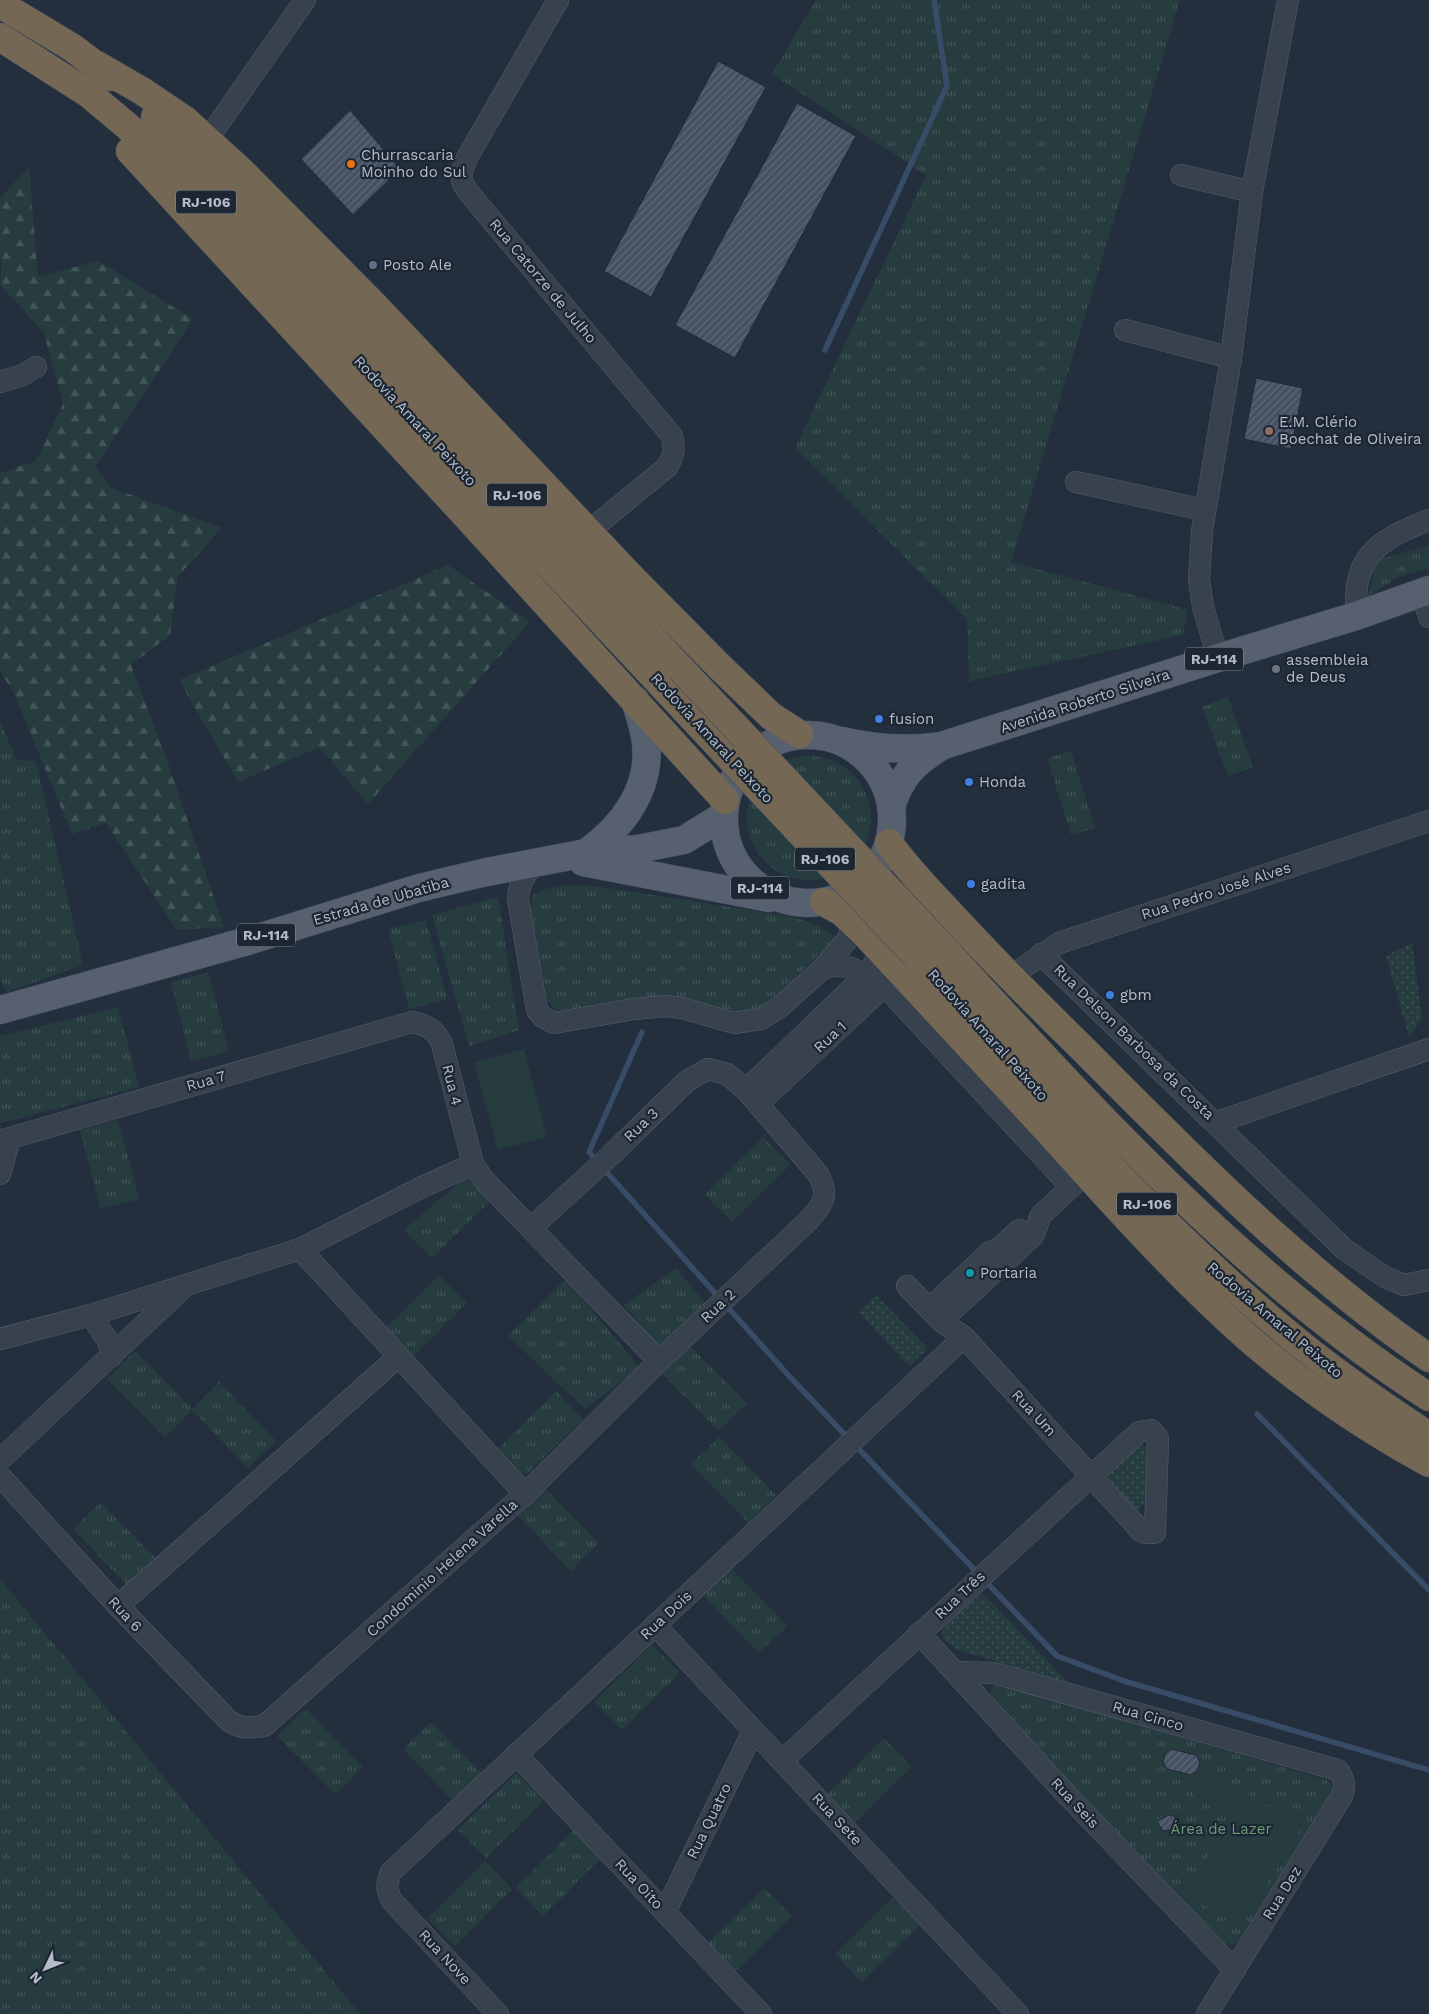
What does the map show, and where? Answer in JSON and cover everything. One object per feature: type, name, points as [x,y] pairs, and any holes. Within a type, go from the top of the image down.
[{"type":"highway","name":"Rodovia Amaral Peixoto","points":[[0,4],[97,65],[160,122],[234,196],[671,677],[911,965],[1124,1182],[1223,1278],[1289,1335],[1351,1383],[1429,1436]]},
{"type":"highway","name":"Rodovia Amaral Peixoto","points":[[0,37],[89,94],[139,136],[184,180],[396,401],[671,677]]},
{"type":"highway","points":[[36,59],[116,136],[634,700],[724,808]]},
{"type":"highway","points":[[97,65],[142,91],[185,120],[281,210],[373,304],[588,532],[751,699],[771,716],[800,734]]},
{"type":"highway","points":[[889,844],[916,876],[1010,977],[1183,1149],[1286,1246],[1358,1307],[1429,1358]]},
{"type":"highway","points":[[824,902],[842,912],[879,948],[911,965],[1078,1180],[1249,1338],[1364,1425],[1429,1463]]},
{"type":"highway","name":"Rodovia Amaral Peixoto","points":[[911,965],[1091,1108],[1175,1190],[1311,1311],[1373,1360],[1429,1398]]},
{"type":"main road","name":"Avenida Roberto Silveira","points":[[842,742],[888,749],[920,749],[941,746],[1356,616],[1427,600]]},
{"type":"main road","points":[[574,855],[601,842],[617,827],[631,807],[643,782],[646,770],[646,743],[643,724],[634,700]]},
{"type":"main road","name":"RJ-114","points":[[800,734],[828,737],[842,742],[868,759],[888,792],[891,807],[889,844],[879,866],[868,879],[840,897],[810,904],[788,901],[773,896],[758,888],[741,870],[729,849],[724,833],[724,808],[730,784],[747,760],[771,742],[800,734]]},
{"type":"main road","name":"Avenida Roberto Silveira","points":[[891,807],[899,786],[906,775],[921,759],[941,746]]},
{"type":"main road","name":"Estrada de Ubatiba","points":[[0,1010],[251,940],[419,888],[574,855],[638,849],[684,840],[724,808]]},
{"type":"main road","name":"Estrada de Ubatiba","points":[[574,855],[788,901]]},
{"type":"street","points":[[207,140],[305,0]]},
{"type":"street","points":[[315,0],[321,0]]},
{"type":"street","name":"Rua Catorze de Julho","points":[[558,0],[468,156],[461,173],[462,182],[469,193],[672,436],[673,458],[667,467],[588,532]]},
{"type":"street","points":[[1218,658],[1203,607],[1198,579],[1204,510],[1231,358],[1252,192],[1288,0]]},
{"type":"street","points":[[1181,175],[1252,192]]},
{"type":"street","points":[[1125,330],[1231,358]]},
{"type":"street","points":[[0,382],[23,375],[36,367]]},
{"type":"street","points":[[1076,482],[1204,510]]},
{"type":"street","points":[[1356,616],[1359,577],[1373,552],[1389,537],[1429,520]]},
{"type":"street","name":"Rua Pedro José Alves","points":[[1010,977],[1059,943],[1429,821]]},
{"type":"street","points":[[533,863],[522,880],[518,890],[518,899],[534,1000],[537,1010],[548,1022],[562,1023],[634,1009],[666,1006],[682,1008],[734,1022],[754,1021],[774,1012],[822,968],[847,940],[854,923]]},
{"type":"street","name":"Rua 1","points":[[752,1097],[866,975],[877,959],[879,948]]},
{"type":"street","name":"Rua Delson Barbosa da Costa","points":[[1042,954],[1215,1123],[1429,1049]]},
{"type":"street","points":[[822,968],[843,966],[866,975],[911,965]]},
{"type":"street","name":"Rua 1","points":[[752,1097],[911,965]]},
{"type":"street","name":"Rua 7","points":[[5,1139],[412,1022]]},
{"type":"street","name":"Rua 4","points":[[412,1022],[425,1025],[433,1030],[442,1044],[473,1164]]},
{"type":"street","name":"Rua 3","points":[[531,1228],[612,1154],[687,1081],[698,1074],[708,1069],[727,1074],[752,1097]]},
{"type":"street","name":"Rua 2","points":[[525,1494],[659,1361],[820,1208],[826,1195],[825,1186],[818,1174],[752,1097]]},
{"type":"street","points":[[1215,1123],[1344,1249],[1385,1277],[1404,1285],[1429,1280]]},
{"type":"street","points":[[0,1174],[5,1139]]},
{"type":"street","points":[[0,1339],[91,1315],[300,1249],[420,1188],[473,1164],[484,1180],[659,1361]]},
{"type":"street","points":[[935,1315],[990,1252],[1002,1246],[1033,1216],[1078,1180]]},
{"type":"street","points":[[935,1315],[1033,1236],[1033,1216]]},
{"type":"street","name":"Condominio Helena Varella","points":[[264,1726],[525,1494],[398,1358],[300,1249]]},
{"type":"street","points":[[0,1460],[186,1285]]},
{"type":"street","name":"Rua Um","points":[[907,1286],[935,1315],[964,1337],[1142,1530],[1146,1533],[1154,1533],[1156,1525]]},
{"type":"street","points":[[91,1315],[108,1340],[112,1356]]},
{"type":"street","name":"Rua Dois","points":[[392,1901],[387,1891],[386,1882],[394,1868],[964,1337]]},
{"type":"street","points":[[118,1606],[398,1358]]},
{"type":"street","name":"Rua Três","points":[[782,1760],[1139,1432],[1151,1430],[1158,1438],[1156,1525]]},
{"type":"street","name":"Rua 6","points":[[0,1476],[118,1606],[229,1721],[242,1727],[264,1726]]},
{"type":"street","name":"Rua Sete","points":[[655,1625],[1018,2014]]},
{"type":"street","name":"Rua Seis","points":[[919,1633],[1068,1796],[1235,1970]]},
{"type":"street","name":"Rua Cinco","points":[[956,1672],[994,1673],[1338,1770]]},
{"type":"street","name":"Rua Quatro","points":[[665,1912],[753,1731]]},
{"type":"street","name":"Rua Oito","points":[[516,1754],[760,2014]]},
{"type":"street","name":"Rua Dez","points":[[1207,2014],[1342,1796],[1345,1788],[1344,1779],[1338,1770]]},
{"type":"street","name":"Rua Nove","points":[[392,1901],[498,2014]]},
{"type":"green space","points":[[816,0],[1180,0],[1011,562],[1188,610],[1183,635],[969,681],[967,619],[795,448],[926,175],[772,74]]},
{"type":"green space","points":[[29,166],[38,277],[98,261],[193,319],[95,467],[112,488],[222,528],[178,576],[170,635],[131,665],[168,763],[224,927],[177,930],[106,823],[72,834],[14,693],[0,671],[0,473],[36,461],[63,404],[44,333],[0,285],[2,262],[0,260],[0,199]]},
{"type":"green space","points":[[1429,546],[1429,568],[1398,577],[1368,596],[1377,560]]},
{"type":"green space","points":[[448,565],[530,622],[368,804],[319,747],[238,782],[179,680]]},
{"type":"green space","points":[[1228,697],[1253,767],[1228,776],[1202,707]]},
{"type":"green space","points":[[0,721],[16,759],[36,762],[83,965],[7,992],[0,979]]},
{"type":"green space","points":[[1071,751],[1095,828],[1071,835],[1047,758]]},
{"type":"green space","points":[[809,756],[833,761],[853,774],[866,794],[871,818],[866,842],[853,862],[833,875],[809,880],[785,875],[765,862],[752,842],[747,818],[752,794],[765,774],[785,761]]},
{"type":"green space","points":[[565,885],[586,885],[629,891],[786,916],[812,923],[825,929],[836,938],[762,1008],[745,1014],[727,1013],[699,1006],[670,995],[571,1011],[556,1010],[547,1001],[531,910],[532,896],[542,890]]},
{"type":"green space","points":[[498,897],[519,1030],[469,1046],[432,915]]},
{"type":"green space","points":[[426,920],[447,999],[409,1009],[388,929]]},
{"type":"green space","points":[[1412,943],[1422,1019],[1409,1037],[1386,956]]},
{"type":"green space","points":[[208,972],[229,1051],[191,1061],[171,982]]},
{"type":"green space","points":[[118,1007],[139,1087],[0,1123],[0,1036]]},
{"type":"green space","points":[[524,1049],[547,1137],[498,1150],[474,1062]]},
{"type":"green space","points":[[118,1120],[139,1199],[101,1209],[80,1130]]},
{"type":"green space","points":[[763,1137],[790,1165],[732,1222],[705,1194]]},
{"type":"green space","points":[[466,1177],[490,1201],[432,1258],[404,1230]]},
{"type":"green space","points":[[676,1268],[706,1304],[661,1350],[624,1305]]},
{"type":"green space","points":[[439,1275],[467,1303],[409,1360],[381,1332]]},
{"type":"green space","points":[[566,1279],[640,1368],[585,1409],[508,1336]]},
{"type":"green space","points":[[876,1295],[926,1347],[926,1350],[909,1366],[858,1312]]},
{"type":"green space","points":[[689,1345],[747,1404],[719,1431],[661,1373]]},
{"type":"green space","points":[[135,1351],[192,1409],[219,1382],[276,1441],[248,1468],[192,1410],[165,1437],[107,1379]]},
{"type":"green space","points":[[556,1391],[583,1419],[525,1476],[498,1449]]},
{"type":"green space","points":[[719,1437],[776,1495],[748,1523],[691,1464]]},
{"type":"green space","points":[[1141,1443],[1147,1447],[1148,1480],[1145,1498],[1138,1511],[1129,1505],[1119,1494],[1107,1473]]},
{"type":"green space","points":[[542,1485],[599,1543],[571,1571],[514,1512]]},
{"type":"green space","points":[[101,1502],[158,1561],[130,1588],[73,1529]]},
{"type":"green space","points":[[730,1567],[787,1626],[759,1653],[702,1594]]},
{"type":"green space","points":[[0,1579],[360,2014],[0,2014]]},
{"type":"green space","points":[[982,1593],[1070,1684],[959,1650],[945,1640],[942,1634],[945,1625]]},
{"type":"green space","points":[[652,1645],[680,1673],[622,1730],[594,1702]]},
{"type":"green space","name":"Área de Lazer","points":[[995,1684],[1327,1780],[1333,1789],[1330,1797],[1240,1942],[1231,1945],[1221,1942],[1112,1828],[992,1697],[990,1692]]},
{"type":"green space","points":[[306,1709],[363,1767],[335,1794],[277,1736]]},
{"type":"green space","points":[[431,1722],[488,1780],[460,1808],[403,1749]]},
{"type":"green space","points":[[884,1738],[912,1767],[853,1824],[826,1796]]},
{"type":"green space","points":[[1208,1769],[1302,1827],[1239,1927],[1186,1894],[1232,1820],[1193,1794]]},
{"type":"green space","points":[[516,1773],[544,1801],[486,1858],[458,1830]]},
{"type":"green space","points":[[574,1830],[601,1858],[543,1916],[516,1887]]},
{"type":"green space","points":[[485,1861],[512,1889],[455,1946],[427,1918]]},
{"type":"green space","points":[[764,1888],[792,1916],[734,1973],[706,1945]]},
{"type":"green space","points":[[893,1897],[920,1925],[862,1982],[835,1954]]},
{"type":"building","points":[[718,61],[766,87],[651,297],[604,271]]},
{"type":"building","points":[[797,103],[856,136],[735,358],[675,325]]},
{"type":"building","name":"Churrascaria Moinho do Sul","points":[[350,110],[400,169],[353,215],[301,159]]},
{"type":"building","points":[[1256,378],[1303,388],[1291,449],[1244,439]]},
{"type":"building","points":[[1171,1749],[1196,1755],[1200,1762],[1197,1771],[1191,1775],[1167,1769],[1163,1762],[1165,1754]]},
{"type":"building","points":[[1169,1815],[1174,1816],[1180,1824],[1168,1831],[1162,1830],[1157,1821]]},
{"type":"waterway","points":[[825,350],[947,86],[934,0]]},
{"type":"waterway","points":[[597,1161],[589,1152],[642,1032]]},
{"type":"waterway","points":[[603,1168],[790,1377],[849,1439]]},
{"type":"waterway","points":[[1257,1414],[1429,1590]]},
{"type":"waterway","points":[[855,1445],[1057,1656],[1124,1681],[1429,1770]]},
{"type":"place","name":"Churrascaria Moinho do Sul","points":[[351,164]]},
{"type":"place","name":"Posto Ale","points":[[373,265]]},
{"type":"place","name":"E.M. Clério Boechat de Oliveira","points":[[1269,431]]},
{"type":"place","name":"assembleia de Deus","points":[[1276,669]]},
{"type":"place","name":"fusion","points":[[879,719]]},
{"type":"place","name":"Honda","points":[[969,782]]},
{"type":"place","name":"gadita","points":[[971,884]]},
{"type":"place","name":"gbm","points":[[1110,995]]},
{"type":"place","name":"Portaria","points":[[970,1273]]}]
